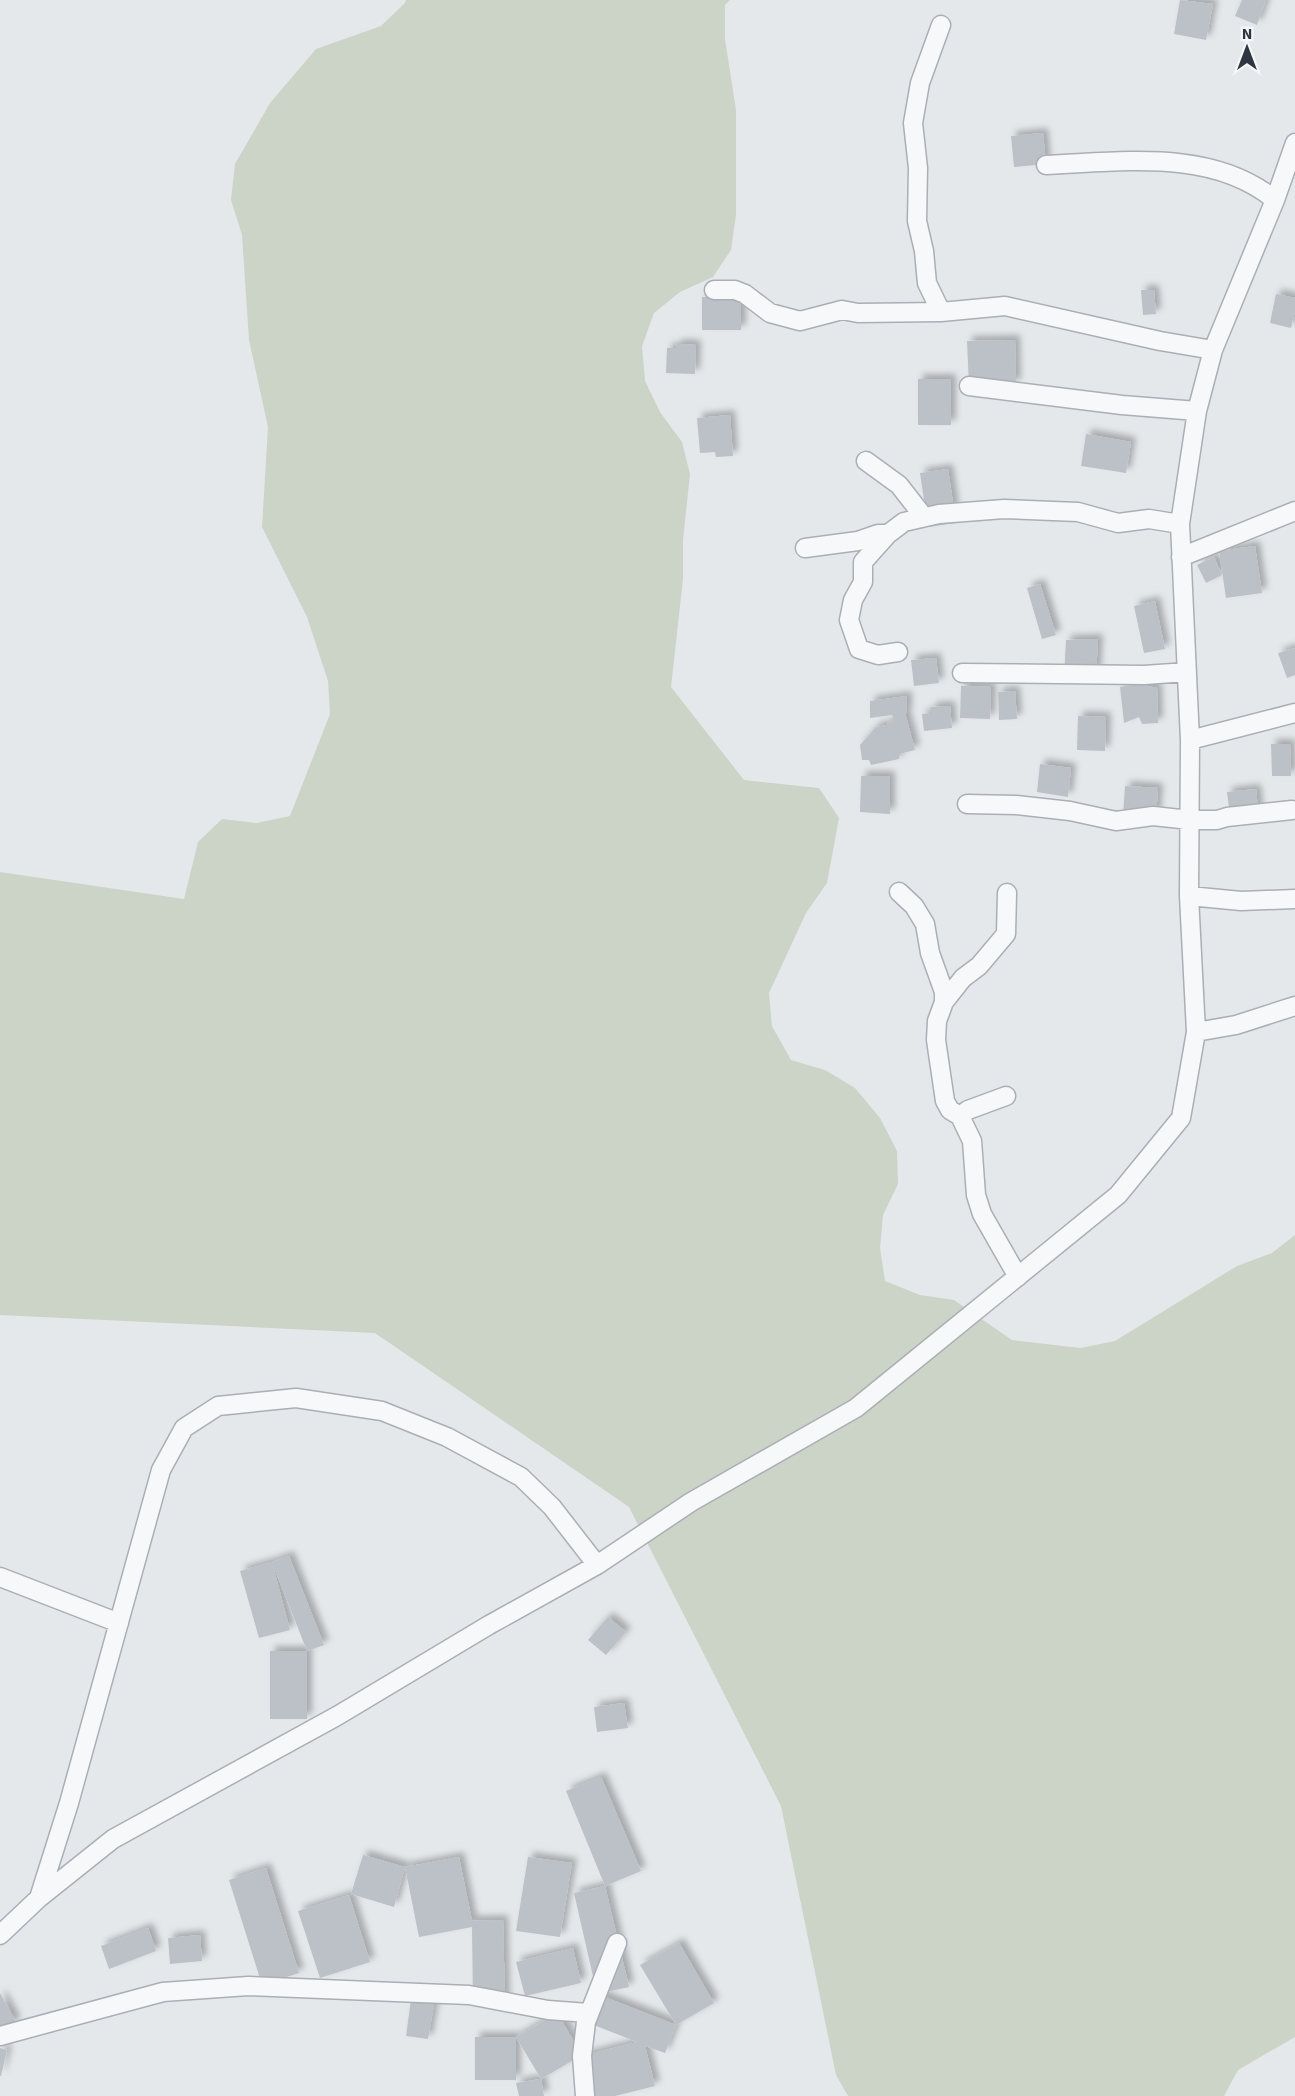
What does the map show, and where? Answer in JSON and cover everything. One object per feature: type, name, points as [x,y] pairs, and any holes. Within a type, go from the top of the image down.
[{"type":"street","points":[[941,25],[920,83],[913,123],[918,168],[917,221],[924,251],[927,283],[941,312]]},
{"type":"street","points":[[0,1935],[39,1898],[113,1839],[337,1716],[489,1625],[597,1565],[691,1502],[856,1408],[1118,1195],[1181,1118],[1196,1032],[1189,896],[1190,740],[1180,524],[1197,411],[1213,350],[1275,201],[1295,143]]},
{"type":"street","points":[[1046,165],[1161,161],[1194,164],[1230,175],[1262,189],[1275,201]]},
{"type":"street","points":[[714,290],[735,290],[745,294],[770,313],[800,321],[842,310],[858,314],[941,312],[1005,306],[1160,341],[1213,350]]},
{"type":"street","points":[[969,386],[1122,405],[1197,411]]},
{"type":"street","points":[[866,460],[899,485],[924,517]]},
{"type":"street","points":[[898,652],[878,656],[859,649],[849,620],[853,600],[863,582],[863,562],[888,534],[904,522],[939,514],[1004,509],[1078,512],[1118,523],[1149,519],[1180,524]]},
{"type":"street","points":[[1181,557],[1295,512]]},
{"type":"street","points":[[805,548],[858,541],[878,534],[888,534]]},
{"type":"street","points":[[962,673],[1144,675],[1187,672]]},
{"type":"street","points":[[1190,740],[1295,713]]},
{"type":"street","points":[[968,804],[1027,806],[1070,811],[1116,821],[1153,816],[1217,820],[1292,810]]},
{"type":"street","points":[[899,892],[914,906],[925,924],[930,953],[944,992],[944,1002]]},
{"type":"street","points":[[1007,892],[1006,934],[980,966],[963,978],[944,1002],[937,1021],[936,1040],[945,1101],[950,1110],[960,1116],[972,1141],[976,1195],[982,1214],[1018,1277]]},
{"type":"street","points":[[1189,896],[1241,901],[1295,899]]},
{"type":"street","points":[[1196,1032],[1236,1025],[1295,1006]]},
{"type":"street","points":[[960,1116],[968,1110],[1006,1096]]},
{"type":"street","points":[[39,1898],[69,1803],[161,1470],[184,1428],[218,1406],[296,1398],[382,1411],[447,1437],[521,1477],[552,1507],[597,1565]]},
{"type":"street","points":[[0,1577],[119,1623]]},
{"type":"street","points":[[585,2096],[582,2056],[588,2013],[606,1974],[617,1942]]},
{"type":"street","points":[[0,2036],[163,1992],[248,1986],[469,1995],[548,2010],[588,2013]]},
{"type":"shaded area","points":[[406,0],[730,0],[725,5],[725,39],[736,110],[736,215],[731,250],[713,277],[680,292],[654,313],[642,346],[645,381],[660,412],[682,442],[690,474],[683,540],[683,579],[671,687],[744,780],[819,788],[839,818],[827,883],[806,913],[769,993],[772,1026],[791,1060],[825,1070],[855,1088],[880,1118],[897,1151],[898,1184],[883,1215],[880,1248],[885,1281],[920,1295],[954,1300],[1012,1340],[1080,1348],[1115,1341],[1237,1266],[1272,1253],[1295,1235],[1295,2037],[1238,2070],[1224,2096],[848,2096],[836,2075],[781,1806],[629,1507],[375,1333],[0,1315],[0,872],[184,899],[198,842],[222,819],[257,823],[290,816],[330,714],[328,681],[307,617],[262,527],[268,427],[249,340],[242,235],[231,200],[235,164],[270,103],[316,49],[381,26]]},
{"type":"building","points":[[1180,0],[1213,4],[1206,40],[1174,34]]},
{"type":"building","points":[[1242,0],[1266,0],[1257,25],[1235,16]]},
{"type":"building","points":[[1043,133],[1046,164],[1014,167],[1011,136]]},
{"type":"building","points":[[1141,290],[1154,290],[1156,314],[1143,315]]},
{"type":"building","points":[[1276,294],[1295,298],[1291,328],[1270,323]]},
{"type":"building","points":[[741,296],[741,330],[702,330],[702,297]]},
{"type":"building","points":[[1015,340],[1016,384],[969,386],[967,341]]},
{"type":"building","points":[[677,344],[696,345],[695,374],[666,373],[667,348],[676,348]]},
{"type":"building","points":[[918,379],[951,379],[951,425],[918,425]]},
{"type":"building","points":[[730,415],[733,456],[716,457],[715,452],[700,453],[697,418]]},
{"type":"building","points":[[1086,434],[1131,442],[1126,473],[1081,466]]},
{"type":"building","points":[[948,469],[956,523],[928,527],[920,473]]},
{"type":"building","points":[[1255,546],[1262,593],[1226,598],[1219,551]]},
{"type":"building","points":[[1214,557],[1222,575],[1206,583],[1197,565]]},
{"type":"building","points":[[1040,584],[1056,635],[1042,639],[1027,588]]},
{"type":"building","points":[[1155,601],[1165,649],[1144,653],[1134,606]]},
{"type":"building","points":[[1098,639],[1096,675],[1064,679],[1066,640]]},
{"type":"building","points":[[1295,648],[1295,675],[1287,678],[1278,653]]},
{"type":"building","points":[[936,658],[939,683],[914,686],[911,660]]},
{"type":"building","points":[[1139,684],[1157,688],[1158,723],[1142,724],[1139,717],[1124,723],[1120,687]]},
{"type":"building","points":[[961,686],[991,687],[990,719],[960,718]]},
{"type":"building","points":[[1015,691],[1017,719],[999,720],[998,692]]},
{"type":"building","points":[[907,696],[907,713],[905,713],[915,750],[899,754],[899,759],[871,765],[869,760],[862,760],[860,745],[876,727],[894,721],[892,715],[870,718],[870,701]]},
{"type":"building","points":[[950,706],[952,728],[924,731],[922,714],[931,713],[931,707]]},
{"type":"building","points":[[1078,716],[1106,717],[1105,751],[1077,750]]},
{"type":"building","points":[[1271,744],[1290,744],[1291,776],[1272,776]]},
{"type":"building","points":[[1040,764],[1071,768],[1068,797],[1037,792]]},
{"type":"building","points":[[861,776],[890,776],[890,814],[860,812]]},
{"type":"building","points":[[1125,786],[1158,788],[1156,816],[1123,815]]},
{"type":"building","points":[[1256,789],[1259,819],[1231,823],[1227,792]]},
{"type":"building","points":[[289,1556],[324,1645],[307,1651],[272,1562]]},
{"type":"building","points":[[272,1562],[290,1630],[259,1638],[240,1571]]},
{"type":"building","points":[[608,1617],[626,1632],[606,1655],[588,1640]]},
{"type":"building","points":[[270,1651],[307,1651],[307,1719],[270,1719]]},
{"type":"building","points":[[624,1703],[628,1728],[597,1732],[594,1707]]},
{"type":"building","points":[[601,1777],[641,1871],[605,1886],[566,1791]]},
{"type":"building","points":[[363,1855],[405,1867],[394,1907],[351,1894]]},
{"type":"building","points":[[459,1857],[472,1921],[503,1920],[505,2003],[473,2004],[472,1927],[419,1937],[405,1867]]},
{"type":"building","points":[[528,1857],[572,1863],[560,1937],[516,1931]]},
{"type":"building","points":[[266,1868],[299,1973],[262,1985],[229,1880]]},
{"type":"building","points":[[605,1886],[629,1987],[597,1994],[574,1893]]},
{"type":"building","points":[[349,1895],[370,1962],[320,1978],[298,1911]]},
{"type":"building","points":[[148,1928],[156,1951],[109,1969],[101,1946]]},
{"type":"building","points":[[200,1935],[202,1961],[170,1964],[168,1938]]},
{"type":"building","points":[[679,1943],[714,2003],[676,2025],[640,1965]]},
{"type":"building","points":[[573,1948],[581,1983],[525,1996],[516,1962]]},
{"type":"building","points":[[0,1993],[16,2022],[2,2030],[0,2026]]},
{"type":"building","points":[[597,1994],[676,2025],[665,2053],[645,2046],[655,2086],[615,2096],[593,2096],[582,2056],[637,2042],[586,2022]]},
{"type":"building","points":[[411,2000],[434,2004],[428,2039],[406,2036]]},
{"type":"building","points":[[557,2013],[582,2055],[541,2079],[516,2037]]},
{"type":"building","points":[[475,2037],[516,2037],[516,2080],[475,2080]]},
{"type":"building","points":[[0,2048],[7,2050],[1,2076],[0,2076]]},
{"type":"building","points":[[541,2079],[544,2096],[519,2096],[516,2083]]}]
